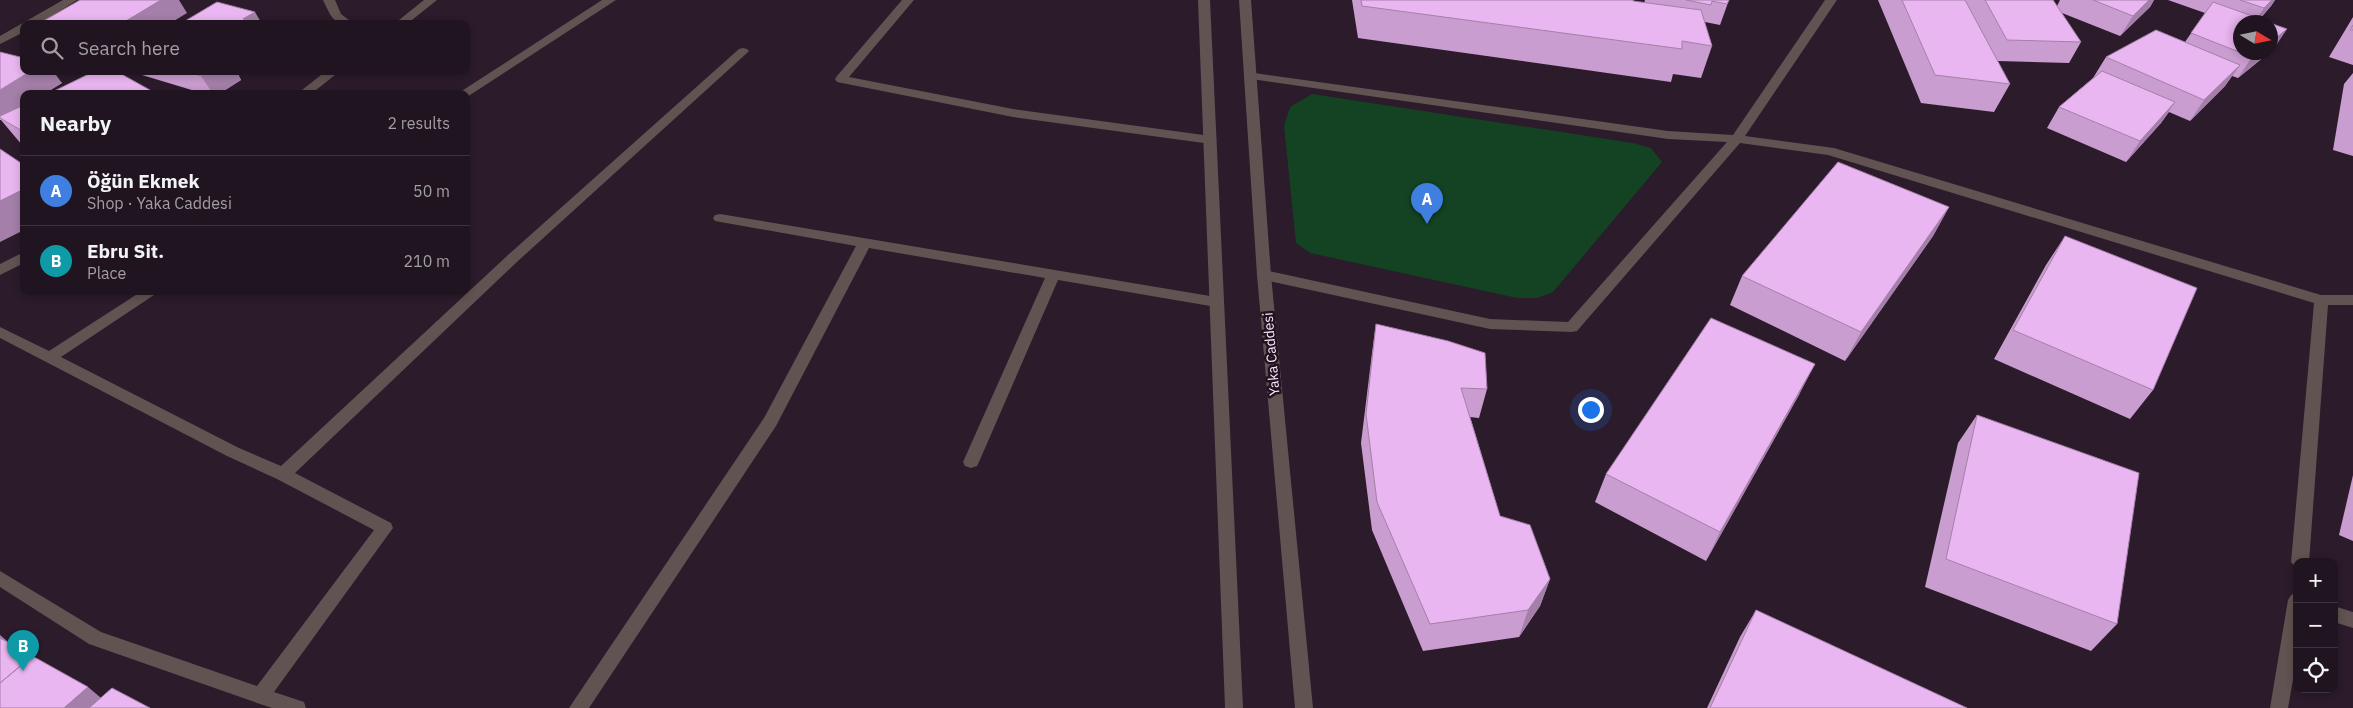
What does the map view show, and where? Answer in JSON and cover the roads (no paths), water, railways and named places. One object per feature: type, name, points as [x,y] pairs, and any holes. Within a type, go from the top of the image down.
[{"type":"street","points":[[37,20],[71,0]]},
{"type":"street","points":[[329,0],[336,16],[342,20]]},
{"type":"street","points":[[404,20],[431,0]]},
{"type":"street","points":[[469,90],[610,0]]},
{"type":"street","points":[[908,0],[841,79],[1013,114],[1212,140]]},
{"type":"street","points":[[1204,0],[1212,140],[1216,302],[1234,708]]},
{"type":"street","name":"Yaka Caddesi","points":[[1245,0],[1264,275],[1304,708]]},
{"type":"street","points":[[1264,275],[1490,324],[1572,327],[1737,139],[1831,0]]},
{"type":"street","points":[[0,41],[20,29]]},
{"type":"street","points":[[283,474],[513,258],[743,51]]},
{"type":"street","points":[[308,90],[329,75]]},
{"type":"street","points":[[1251,75],[1668,135],[1737,139],[1829,151],[2321,300],[2353,300]]},
{"type":"street","points":[[720,218],[1216,302]]},
{"type":"street","points":[[578,708],[770,422],[865,242]]},
{"type":"street","points":[[0,270],[20,259]]},
{"type":"street","points":[[972,462],[1054,274]]},
{"type":"street","points":[[50,357],[148,295]]},
{"type":"street","points":[[2300,558],[2321,300]]},
{"type":"street","points":[[0,332],[233,452],[283,474],[385,528],[260,696]]},
{"type":"street","points":[[0,578],[95,638],[289,707]]},
{"type":"street","points":[[2279,708],[2296,603]]},
{"type":"street","points":[[2338,615],[2353,620]]},
{"type":"place","name":"Öğün Ekmek","points":[[1427,224]]},
{"type":"place","name":"Ebru Sit.","points":[[23,671]]}]
